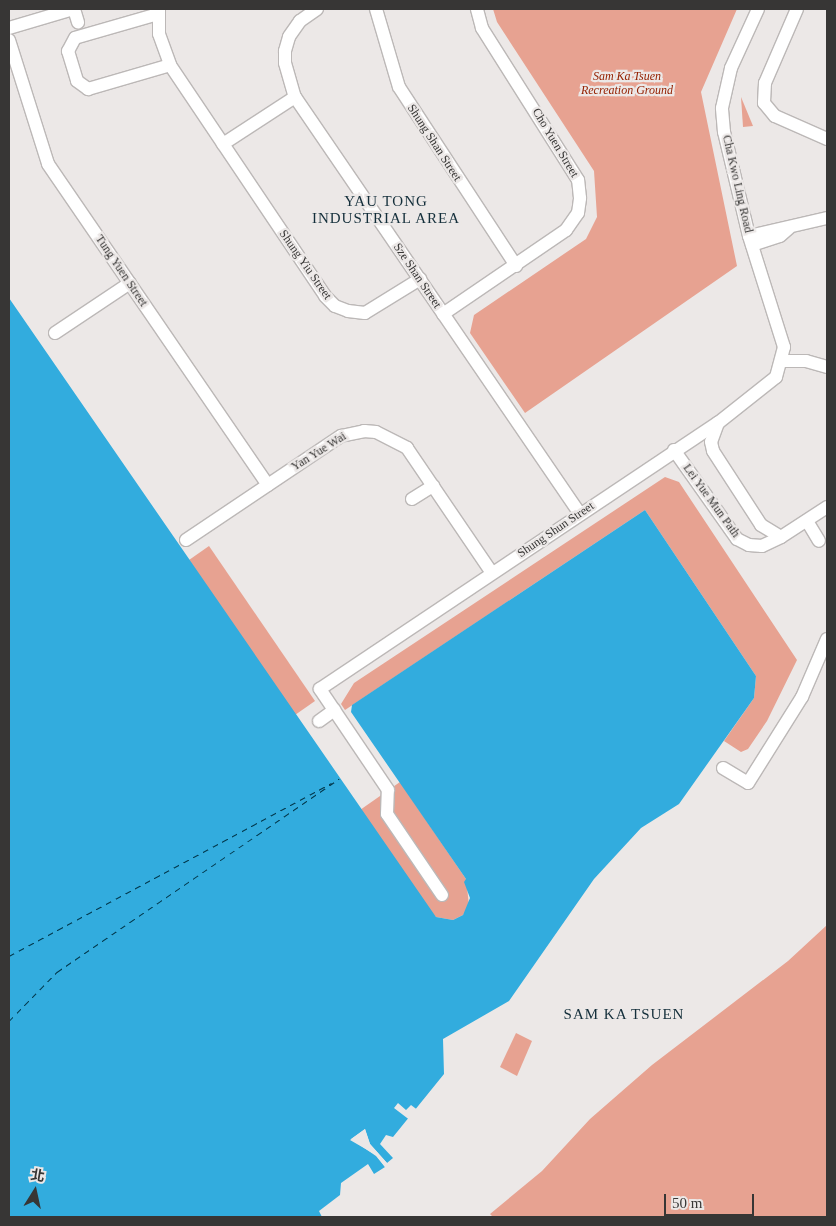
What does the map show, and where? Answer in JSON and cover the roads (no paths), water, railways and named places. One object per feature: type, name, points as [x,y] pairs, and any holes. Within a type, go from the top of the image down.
[{"type":"street","points":[[9,28],[74,9],[78,22]]},
{"type":"street","name":"Sze Shan Street","points":[[317,9],[300,21],[289,37],[285,51],[285,63],[295,97],[580,514]]},
{"type":"street","name":"Shung Shan Street","points":[[376,9],[398,88],[516,266]]},
{"type":"street","name":"Cho Yuen Street","points":[[443,314],[516,266],[573,222],[580,198],[578,180],[482,28],[477,9]]},
{"type":"street","name":"Cha Kwo Ling Road","points":[[758,9],[731,68],[722,108],[724,132],[750,241],[784,347],[782,361]]},
{"type":"street","points":[[797,9],[765,83],[764,103],[775,116],[827,138]]},
{"type":"street","points":[[158,11],[72,40],[68,51],[78,81],[92,89],[170,66]]},
{"type":"street","name":"Shung Yiu Street","points":[[158,11],[159,34],[170,66],[325,296],[335,306],[365,313],[420,279]]},
{"type":"street","name":"Tung Yuen Street","points":[[9,40],[48,164],[268,485]]},
{"type":"street","points":[[223,144],[295,97]]},
{"type":"street","points":[[750,241],[778,228],[788,229],[827,218]]},
{"type":"street","points":[[55,333],[130,283]]},
{"type":"street","points":[[782,361],[806,361],[827,367]]},
{"type":"street","name":"Shung Shun Street","points":[[334,710],[320,689],[674,450],[718,423],[768,386],[776,377],[782,361]]},
{"type":"street","points":[[718,423],[711,442],[713,451],[761,524],[781,537]]},
{"type":"street","name":"Yan Yue Wai","points":[[186,540],[341,436],[364,431],[398,440],[407,448],[492,573]]},
{"type":"street","name":"Lei Yue Mun Path","points":[[674,450],[737,539],[749,545],[762,546],[781,537],[827,507]]},
{"type":"street","points":[[412,500],[433,486]]},
{"type":"street","points":[[807,521],[819,541]]},
{"type":"street","points":[[723,768],[748,783],[802,697],[827,639]]},
{"type":"street","points":[[319,721],[334,710],[388,790],[387,814],[442,895]]},
{"type":"water","points":[[9,298],[436,917],[453,920],[463,915],[470,898],[464,882],[466,879],[351,712],[352,705],[645,510],[756,676],[754,698],[679,804],[641,828],[594,879],[509,1001],[443,1039],[444,1074],[393,1137],[386,1135],[380,1144],[393,1158],[387,1163],[370,1144],[365,1129],[351,1139],[376,1156],[385,1167],[374,1174],[368,1164],[341,1183],[340,1195],[319,1211],[322,1217],[9,1217]]},
{"type":"district","name":"YAU TONG INDUSTRIAL AREA","points":[[386,210]]},
{"type":"district","name":"SAM KA TSUEN","points":[[624,1015]]},
{"type":"park label","name":"Sam Ka Tsuen Recreation Ground","points":[[627,84]]}]
